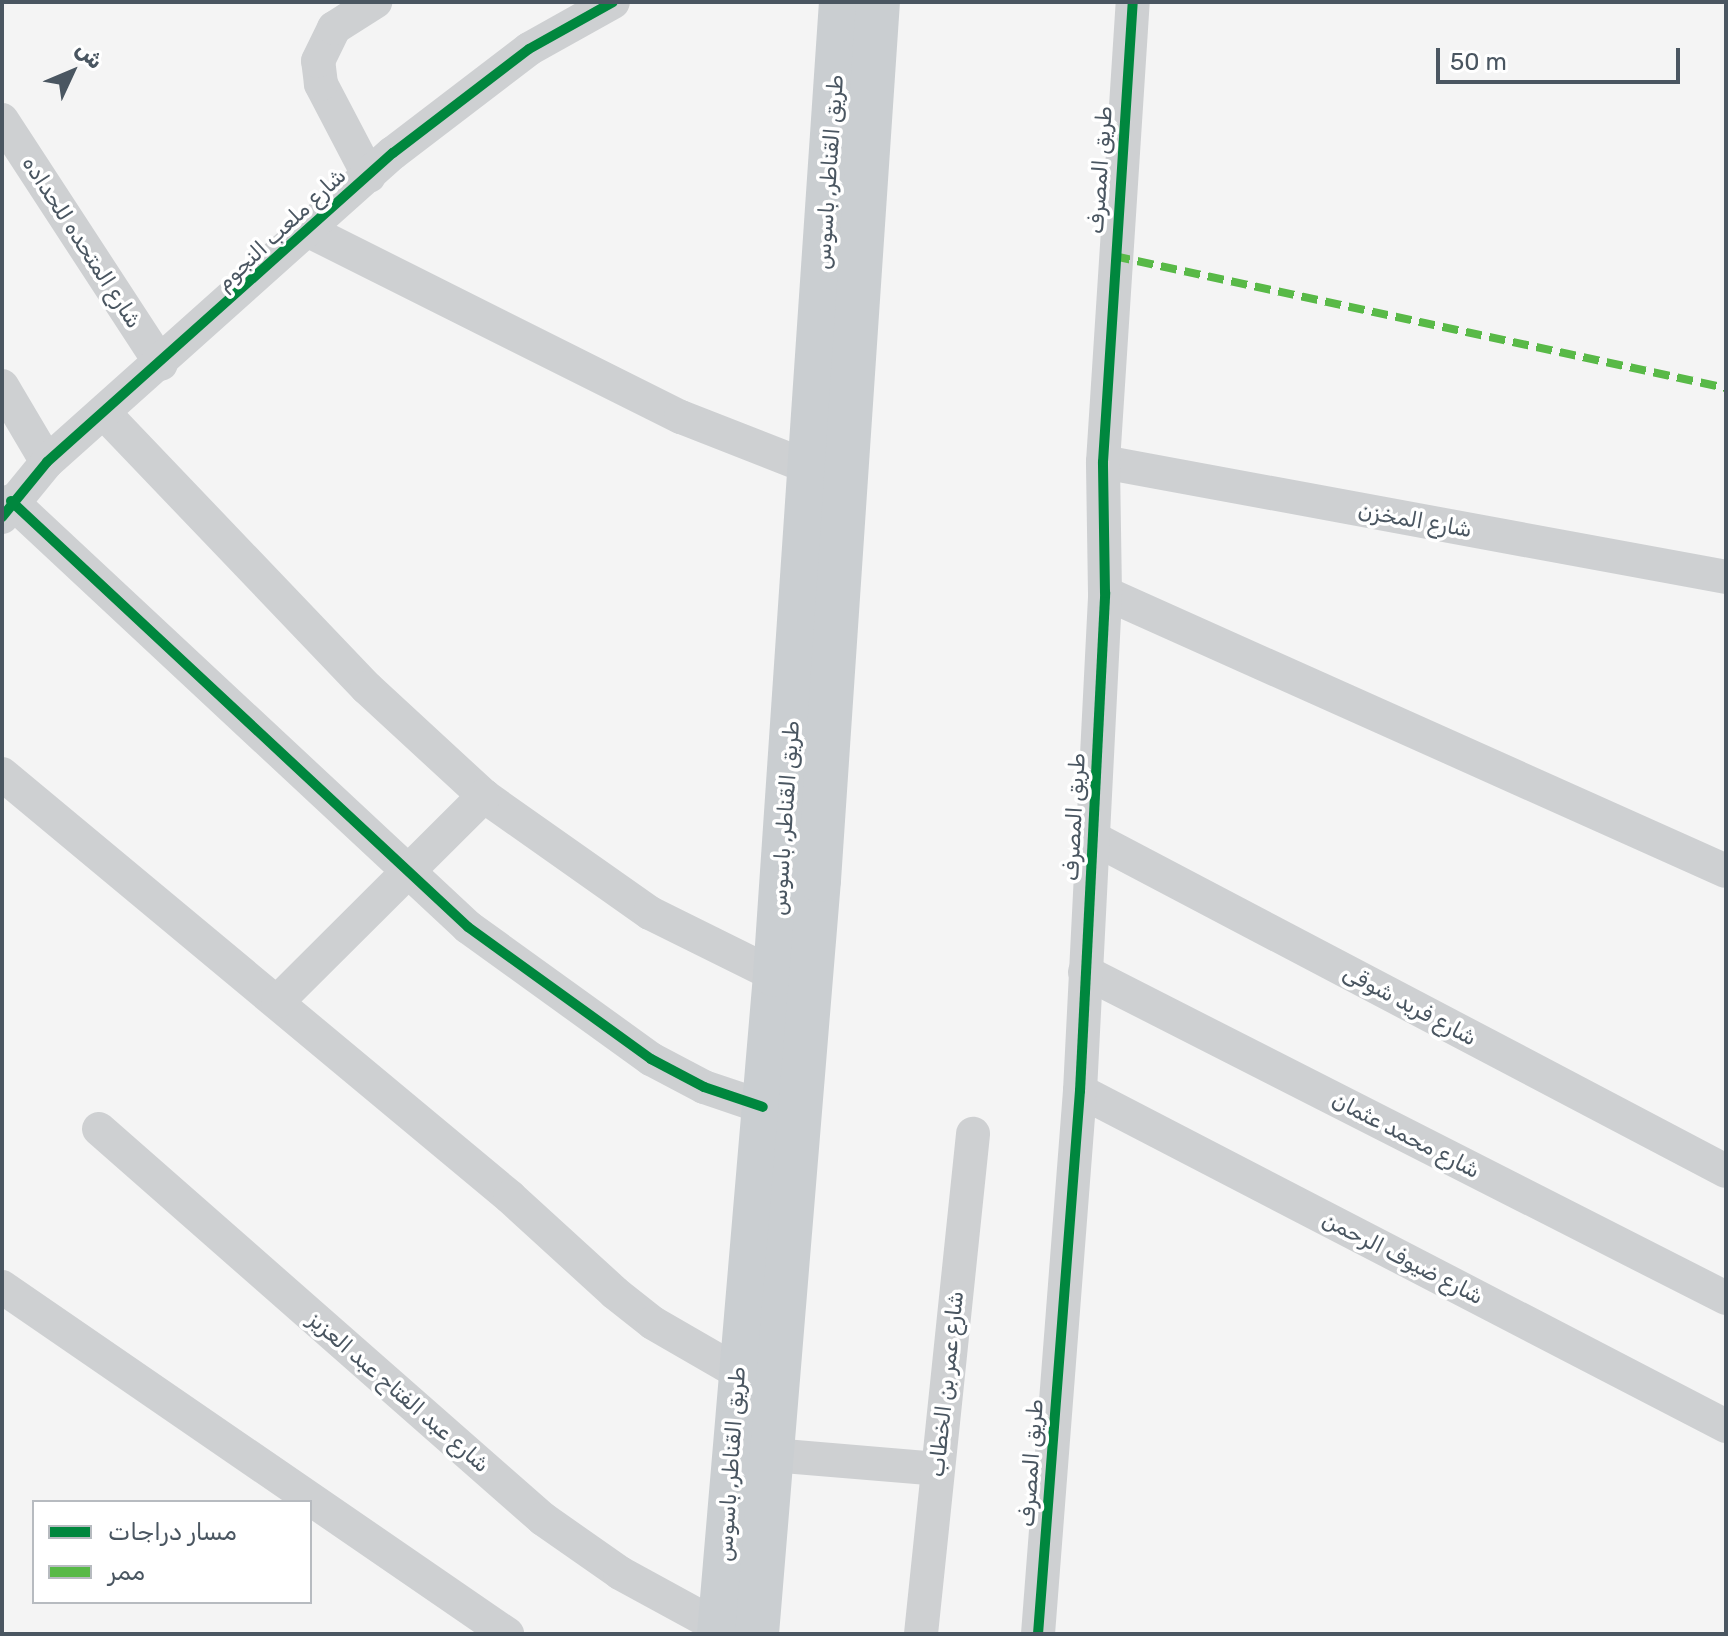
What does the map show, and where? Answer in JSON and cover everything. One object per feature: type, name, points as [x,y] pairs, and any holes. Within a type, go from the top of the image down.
[{"type":"main road","name":"طريق القناطر, باسوس","points":[[732,1632],[738,1372],[775,975],[806,466],[841,2]]},
{"type":"main road","name":"طريق القناطر, باسوس","points":[[732,1632],[772,1455],[819,880],[878,2]]},
{"type":"street","points":[[369,176],[321,84],[318,61],[334,28],[375,2]]},
{"type":"street","name":"شارع ملعب النجوم","points":[[6,509],[47,462],[311,232],[369,176],[471,90],[575,10],[613,2]]},
{"type":"street","name":"طريق المصرف","points":[[1038,1634],[1080,1091],[1105,593],[1103,462],[1133,2]]},
{"type":"street","name":"شارع المتحده للحداده","points":[[2,120],[161,364]]},
{"type":"street","points":[[311,232],[681,417],[806,466]]},
{"type":"street","points":[[2,386],[47,462]]},
{"type":"street","points":[[105,414],[367,688],[484,796],[650,913],[775,975]]},
{"type":"street","name":"شارع المخزن","points":[[1103,462],[1726,577]]},
{"type":"street","points":[[6,509],[406,871],[530,976],[651,1059],[704,1087],[763,1107]]},
{"type":"street","points":[[1105,593],[1726,871]]},
{"type":"street","points":[[2,774],[510,1197],[615,1293],[653,1323],[738,1372]]},
{"type":"street","points":[[278,1001],[484,796]]},
{"type":"street","name":"شارع فريد شوقى","points":[[1093,838],[1726,1171]]},
{"type":"street","name":"شارع محمد عثمان","points":[[1085,972],[1726,1298]]},
{"type":"street","name":"شارع ضيوف الرحمن","points":[[1080,1091],[1726,1426]]},
{"type":"street","name":"شارع عبد الفتاح عبد العزيز","points":[[99,1129],[543,1519],[620,1573],[732,1632]]},
{"type":"street","name":"شارع عمر بن الخطاب","points":[[921,1634],[973,1134]]},
{"type":"street","points":[[2,1287],[507,1634]]},
{"type":"street","points":[[772,1455],[937,1469]]},
{"type":"marked path","points":[[1114,256],[1726,388]]},
{"type":"cycle path","points":[[2,517],[47,462],[393,153],[529,49],[613,2]]},
{"type":"cycle path","points":[[1038,1634],[1080,1091],[1105,593],[1103,462],[1133,2]]},
{"type":"cycle path","points":[[11,501],[468,927],[651,1059],[704,1087],[763,1107]]}]
